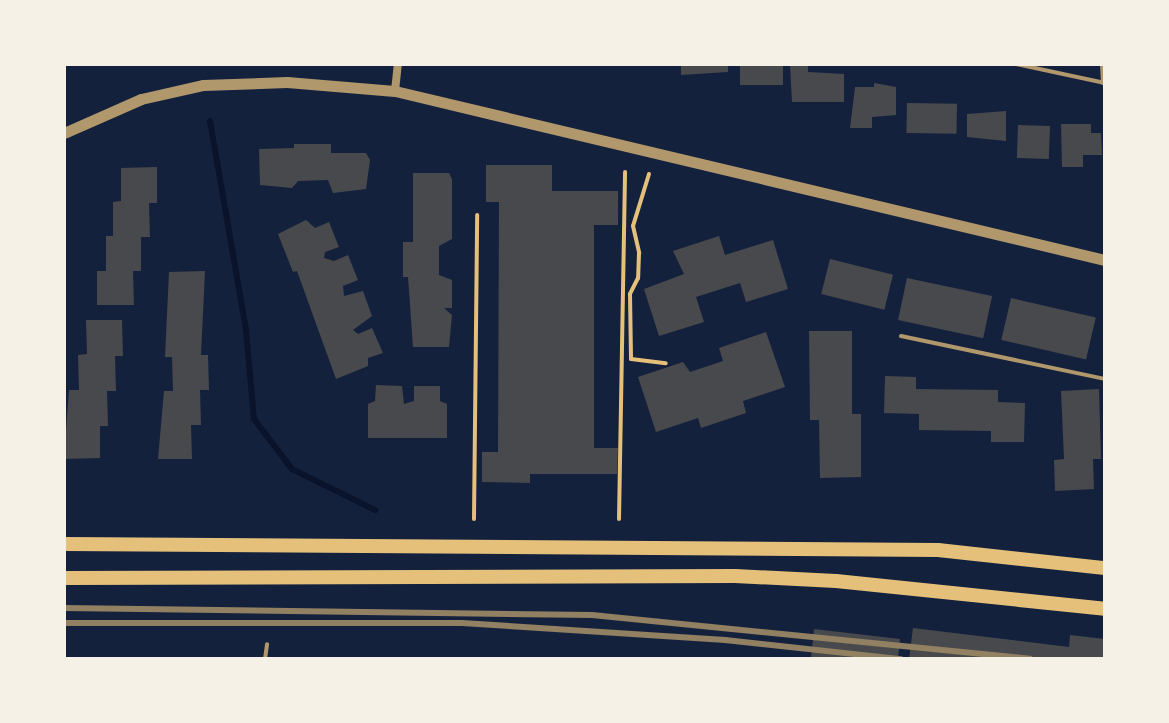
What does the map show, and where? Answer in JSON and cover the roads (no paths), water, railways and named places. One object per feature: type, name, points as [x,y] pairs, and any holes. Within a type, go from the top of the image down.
[{"type":"main road","points":[[64,544],[938,550],[1105,568]]},
{"type":"main road","points":[[64,578],[735,576],[836,581],[1105,609]]},
{"type":"street","points":[[395,91],[398,64]]},
{"type":"street","points":[[64,133],[141,99],[203,85],[287,82],[395,91],[1105,260]]},
{"type":"lane","points":[[1016,64],[1104,83],[1102,64]]},
{"type":"lane","points":[[901,336],[1105,379]]},
{"type":"lane","points":[[265,659],[267,644]]},
{"type":"waterway","points":[[210,121],[246,330],[254,419],[292,469],[375,510]]},
{"type":"railway","points":[[64,608],[592,615],[1030,659]]},
{"type":"railway","points":[[64,623],[462,623],[725,640],[901,659]]}]
